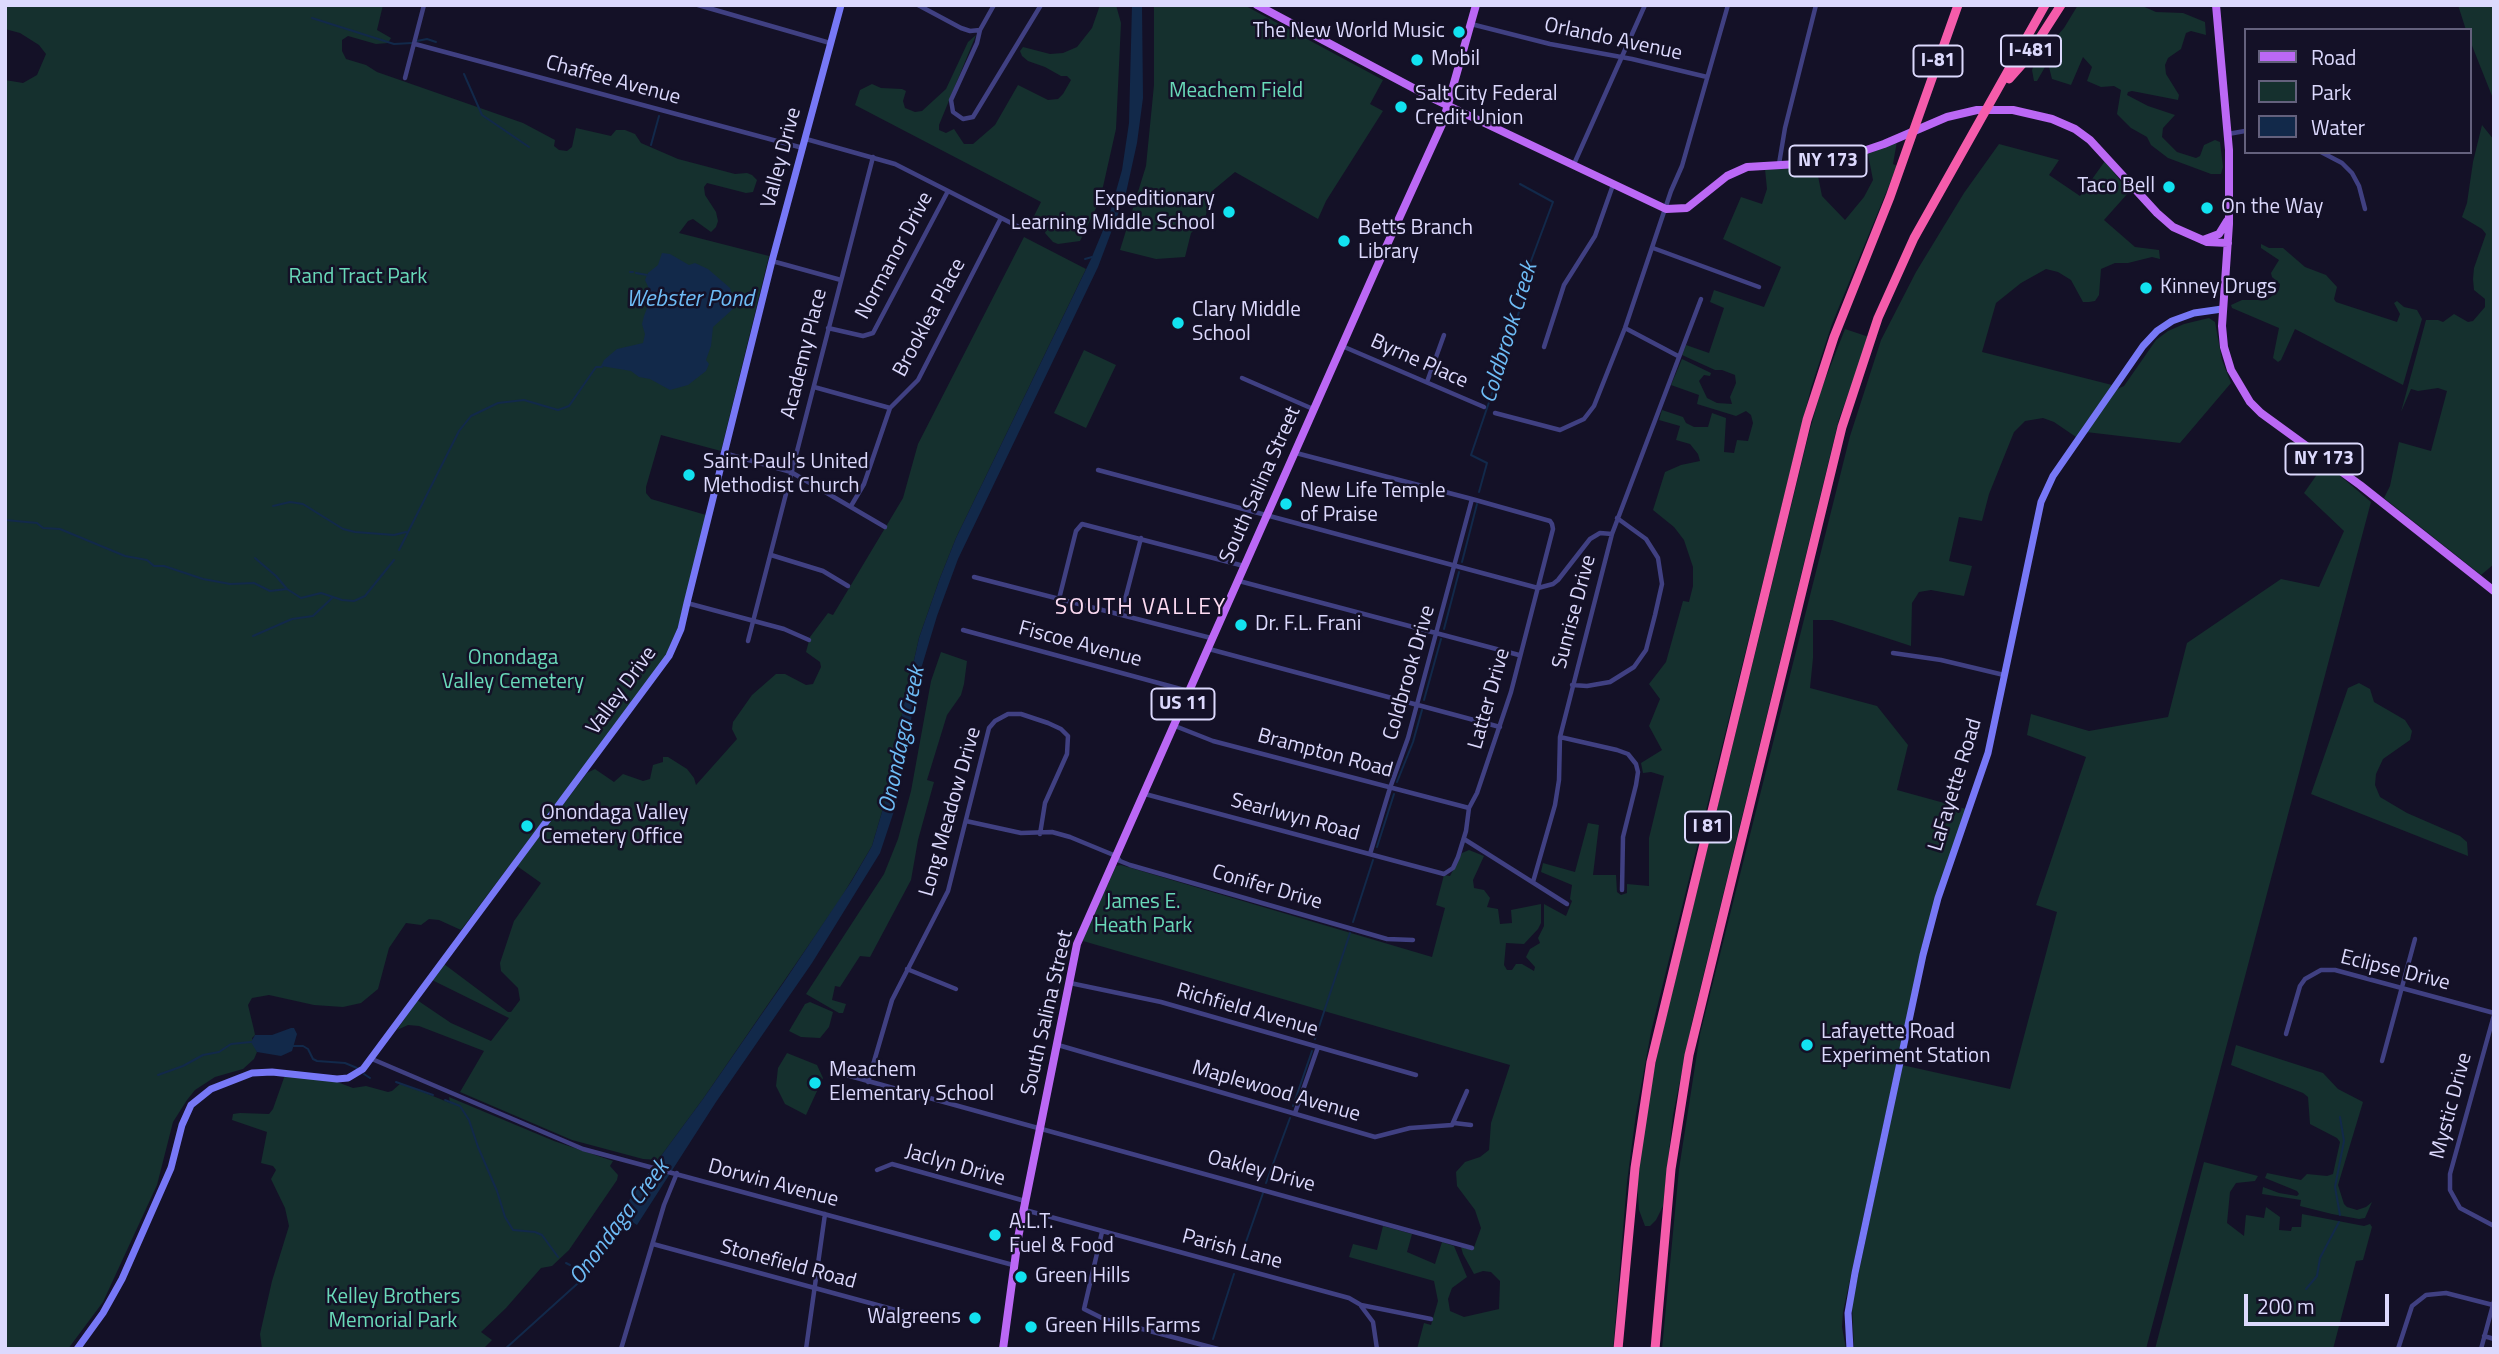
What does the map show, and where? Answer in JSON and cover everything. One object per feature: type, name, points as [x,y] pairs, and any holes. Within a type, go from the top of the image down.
[{"type":"highway","name":"I-81","points":[[1890,197],[1958,5]]},
{"type":"highway","name":"I 81","points":[[1655,1349],[1671,1169],[1689,1055],[1842,427],[1878,318],[1903,263],[1936,196],[2045,5]]},
{"type":"highway","name":"I-481","points":[[1997,93],[2025,61],[2061,5]]},
{"type":"highway","name":"I 81","points":[[1618,1349],[1640,1129],[1663,1008],[1807,420],[1834,337],[1890,197]]},
{"type":"main road","name":"Valley Drive","points":[[77,1349],[122,1279],[171,1168],[186,1113],[201,1096],[223,1083],[252,1073],[272,1072],[337,1079],[348,1078],[361,1071],[653,680],[674,646],[688,603],[772,261],[841,5]]},
{"type":"main road","points":[[1256,5],[1449,106],[1666,209]]},
{"type":"main road","name":"South Salina Street","points":[[1003,1349],[1014,1265],[1077,944],[1449,106],[1476,5]]},
{"type":"main road","points":[[2216,5],[2228,134],[2228,243]]},
{"type":"main road","name":"NY 173","points":[[1666,209],[1686,208],[1737,170],[1760,165],[1815,163],[1864,152],[1956,114],[1989,109],[2013,110],[2044,117],[2075,129],[2090,140],[2173,227],[2202,240],[2228,243],[2222,309],[2223,339],[2231,370],[2244,394],[2259,412],[2360,485],[2494,591]]},
{"type":"main road","points":[[2202,240],[2219,234],[2229,215]]},
{"type":"main road","name":"LaFayette Road","points":[[1850,1349],[1848,1313],[1855,1273],[1923,955],[1938,898],[1988,753],[2036,519],[2046,489],[2143,346],[2157,331],[2182,317],[2222,309]]},
{"type":"street","points":[[405,78],[424,5]]},
{"type":"street","points":[[698,5],[831,43]]},
{"type":"street","points":[[918,5],[961,28],[980,30]]},
{"type":"street","points":[[994,5],[980,30],[977,43],[951,100],[953,112],[963,119],[973,117],[1041,5]]},
{"type":"street","points":[[1574,165],[1645,5]]},
{"type":"street","points":[[1495,413],[1560,430],[1574,425],[1589,414],[1597,400],[1688,147],[1728,5]]},
{"type":"street","points":[[1779,165],[1785,128],[1816,5]]},
{"type":"street","name":"Orlando Avenue","points":[[1471,24],[1550,44],[1707,77]]},
{"type":"street","name":"Chaffee Avenue","points":[[415,44],[803,148]]},
{"type":"street","points":[[2228,134],[2244,131]]},
{"type":"street","points":[[806,139],[895,164],[1021,228]]},
{"type":"street","points":[[2325,154],[2342,163],[2352,173],[2359,186],[2365,209]]},
{"type":"street","name":"Academy Place","points":[[748,641],[873,157]]},
{"type":"street","points":[[1544,346],[1564,285],[1595,236],[1614,184]]},
{"type":"street","name":"Normanor Drive","points":[[828,328],[863,336],[873,333],[948,191]]},
{"type":"street","name":"Brooklea Place","points":[[851,506],[864,485],[890,408],[918,380],[1001,218]]},
{"type":"street","points":[[1653,248],[1759,287]]},
{"type":"street","points":[[772,261],[841,279]]},
{"type":"street","name":"Sunrise Drive","points":[[1533,882],[1555,806],[1559,780],[1560,737],[1612,534],[1701,299]]},
{"type":"street","points":[[1625,328],[1678,356]]},
{"type":"street","points":[[1427,382],[1444,335]]},
{"type":"street","name":"Byrne Place","points":[[1342,345],[1484,407]]},
{"type":"street","points":[[1242,378],[1314,410]]},
{"type":"street","points":[[814,387],[890,408]]},
{"type":"street","points":[[724,453],[791,472],[886,527]]},
{"type":"street","points":[[1295,453],[1472,499]]},
{"type":"street","points":[[1098,470],[1538,588],[1558,580],[1590,539],[1601,533],[1612,534]]},
{"type":"street","name":"Latter Drive","points":[[1438,872],[1448,872],[1453,867],[1464,839],[1469,808],[1477,793],[1500,727],[1553,529],[1550,521],[1472,499]]},
{"type":"street","name":"Coldbrook Drive","points":[[1370,854],[1418,704],[1472,499]]},
{"type":"street","points":[[1572,685],[1587,686],[1610,682],[1634,667],[1646,650],[1662,584],[1658,558],[1646,539],[1617,518]]},
{"type":"street","points":[[1059,599],[1076,531],[1082,524],[1245,566]]},
{"type":"street","points":[[1121,615],[1141,538]]},
{"type":"street","points":[[771,555],[823,571],[848,586]]},
{"type":"street","points":[[974,577],[1212,639]]},
{"type":"street","points":[[1238,581],[1519,655]]},
{"type":"street","points":[[688,603],[809,640]]},
{"type":"street","name":"Fiscoe Avenue","points":[[962,630],[1189,691]]},
{"type":"street","points":[[1208,649],[1500,727]]},
{"type":"street","points":[[1893,653],[1941,660],[2004,675]]},
{"type":"street","name":"Long Meadow Drive","points":[[868,1082],[892,1000],[948,891],[989,728],[995,720],[1004,716],[1021,714],[1061,729],[1068,736],[1067,754],[1045,803],[1040,834]]},
{"type":"street","name":"Brampton Road","points":[[1174,726],[1213,741],[1469,808]]},
{"type":"street","points":[[1560,737],[1617,750],[1628,754],[1636,764],[1636,785],[1623,837],[1622,890]]},
{"type":"street","name":"Searlwyn Road","points":[[1144,793],[1438,872]]},
{"type":"street","name":"Conifer Drive","points":[[966,821],[1021,833],[1052,832],[1116,856],[1130,865],[1387,939],[1413,940]]},
{"type":"street","points":[[1464,839],[1567,904]]},
{"type":"street","points":[[2382,1061],[2415,939]]},
{"type":"street","points":[[907,969],[956,989]]},
{"type":"street","name":"Eclipse Drive","points":[[2286,1034],[2300,986],[2305,979],[2321,970],[2335,970],[2494,1014]]},
{"type":"street","name":"Richfield Avenue","points":[[1069,983],[1130,994],[1416,1075]]},
{"type":"street","name":"Mystic Drive","points":[[2494,1014],[2450,1174],[2450,1190],[2460,1208],[2494,1226]]},
{"type":"street","name":"Maplewood Avenue","points":[[1057,1045],[1375,1137],[1410,1128],[1454,1123],[1471,1125]]},
{"type":"street","points":[[1295,1114],[1318,1047]]},
{"type":"street","name":"Dorwin Avenue","points":[[372,1059],[583,1149],[1014,1265]]},
{"type":"street","name":"Oakley Drive","points":[[839,1073],[1472,1248]]},
{"type":"street","points":[[1454,1123],[1467,1091]]},
{"type":"street","name":"Jaclyn Drive","points":[[877,1170],[892,1164],[1025,1206]]},
{"type":"street","points":[[621,1349],[664,1205],[677,1173]]},
{"type":"street","name":"Parish Lane","points":[[1025,1206],[1102,1232],[1349,1298],[1361,1305],[1431,1319]]},
{"type":"street","points":[[806,1349],[825,1214]]},
{"type":"street","points":[[1102,1232],[1084,1305],[1087,1311],[1104,1319],[1218,1349]]},
{"type":"street","name":"Stonefield Road","points":[[653,1244],[914,1315]]},
{"type":"street","points":[[2398,1349],[2409,1313],[2418,1300],[2426,1295],[2446,1293],[2493,1303],[2481,1349]]},
{"type":"street","points":[[1361,1305],[1373,1322],[1377,1349]]},
{"type":"street","points":[[2484,1336],[2494,1339]]},
{"type":"green space","points":[[5,5],[383,5],[377,30],[391,38],[388,43],[376,44],[348,36],[342,40],[342,51],[346,59],[523,123],[555,140],[554,146],[559,150],[567,151],[572,147],[576,128],[611,136],[616,130],[625,130],[635,134],[641,143],[678,159],[735,174],[752,175],[757,180],[753,192],[746,193],[707,183],[704,187],[705,195],[716,212],[716,227],[711,232],[693,219],[688,221],[679,233],[769,256],[721,451],[661,435],[646,487],[646,493],[651,499],[706,515],[678,627],[666,655],[461,930],[439,920],[429,919],[421,925],[406,923],[389,948],[378,989],[361,1003],[343,1007],[314,1005],[269,995],[252,998],[248,1005],[255,1035],[252,1038],[257,1052],[254,1059],[243,1069],[215,1077],[195,1090],[187,1100],[173,1122],[157,1185],[103,1302],[68,1349],[5,1349],[5,80],[23,83],[37,75],[46,54],[39,45],[20,33],[5,29]]},
{"type":"green space","points":[[1100,5],[1116,5],[1121,23],[1116,129],[1100,200],[1080,241],[1058,244],[1053,242],[1045,233],[1048,225],[1045,218],[1034,216],[1041,202],[855,105],[860,90],[872,84],[881,88],[906,91],[903,101],[905,108],[915,112],[922,111],[946,89],[968,42],[976,35],[939,125],[939,130],[946,133],[954,129],[964,144],[973,144],[995,125],[1018,85],[1048,100],[1058,99],[1063,94],[1071,80],[1067,76],[1061,76],[1028,61],[1020,51],[1023,47],[1050,54],[1063,53],[1077,47],[1092,28]]},
{"type":"green space","name":"Meachem Field","points":[[1154,5],[1244,5],[1383,80],[1370,104],[1383,111],[1326,201],[1318,219],[1235,172],[1211,192],[1205,219],[1191,233],[1185,257],[1156,259],[1120,250],[1146,166],[1154,85]]},
{"type":"green space","points":[[2078,5],[2140,5],[2156,12],[2183,13],[2205,22],[2206,35],[2191,31],[2186,33],[2181,49],[2168,58],[2165,65],[2166,74],[2179,95],[2178,100],[2132,91],[2127,95],[2175,115],[2163,128],[2162,137],[2177,152],[2196,158],[2200,156],[2204,145],[2215,140],[2220,142],[2223,167],[2221,174],[2211,174],[2168,158],[2151,145],[2147,137],[2131,128],[2117,114],[2121,90],[2114,86],[2101,87],[2087,81],[2092,67],[2083,57],[2071,85],[2052,79],[2049,67],[2045,67],[2037,81],[2034,81],[2032,70],[2036,60],[2064,28]]},
{"type":"green space","points":[[2458,5],[2494,5],[2494,101],[2471,43],[2471,28],[2465,28]]},
{"type":"green space","points":[[2482,125],[2494,140],[2494,564],[2481,575],[2384,498],[2390,486],[2399,442],[2431,451],[2447,391],[2438,388],[2418,391],[2411,389],[2401,412],[2426,320],[2443,322],[2454,314],[2468,322],[2473,321],[2485,307],[2485,299],[2474,290],[2473,279],[2486,234],[2462,217]]},
{"type":"green space","name":"James E. Heath Park","points":[[1897,141],[1893,164],[1897,166],[1832,324],[1811,388],[1651,1032],[1627,1182],[1613,1349],[1417,1349],[1424,1323],[1431,1325],[1438,1301],[1434,1281],[1349,1257],[1353,1244],[1377,1250],[1383,1226],[1412,1234],[1407,1252],[1435,1264],[1442,1242],[1454,1246],[1467,1277],[1452,1288],[1448,1299],[1450,1311],[1464,1317],[1499,1309],[1500,1281],[1491,1272],[1474,1274],[1463,1254],[1461,1247],[1473,1250],[1481,1228],[1475,1210],[1457,1186],[1456,1172],[1465,1162],[1480,1157],[1489,1150],[1491,1123],[1510,1065],[1083,941],[1084,937],[1116,866],[1121,865],[1432,957],[1445,908],[1436,905],[1444,875],[1450,876],[1462,853],[1469,850],[1484,856],[1473,880],[1474,888],[1484,890],[1490,898],[1487,907],[1498,909],[1500,924],[1512,923],[1511,910],[1541,904],[1541,923],[1538,929],[1524,944],[1506,943],[1504,965],[1507,970],[1512,970],[1516,964],[1522,964],[1534,971],[1535,967],[1526,957],[1530,949],[1540,943],[1538,938],[1544,926],[1544,904],[1566,916],[1572,901],[1572,885],[1541,872],[1543,863],[1575,872],[1588,823],[1599,825],[1593,875],[1616,875],[1617,892],[1621,895],[1627,893],[1627,884],[1649,886],[1649,838],[1664,776],[1651,772],[1643,773],[1641,763],[1662,750],[1649,726],[1660,699],[1649,684],[1666,662],[1683,601],[1689,602],[1693,586],[1693,567],[1684,540],[1674,527],[1653,510],[1665,472],[1700,461],[1690,444],[1676,440],[1680,426],[1659,420],[1662,410],[1683,417],[1686,423],[1694,427],[1708,427],[1712,413],[1726,418],[1724,452],[1734,453],[1737,440],[1748,441],[1753,423],[1751,415],[1746,411],[1736,416],[1697,404],[1699,395],[1671,385],[1682,359],[1711,373],[1710,376],[1704,375],[1699,381],[1707,398],[1717,403],[1732,404],[1730,397],[1736,383],[1735,375],[1715,370],[1682,355],[1686,345],[1709,353],[1724,308],[1710,302],[1714,290],[1764,307],[1781,267],[1723,239],[1741,197],[1762,204],[1767,189],[1765,169],[1816,166],[1822,196],[1845,220],[1864,197],[1873,180],[1868,154]]},
{"type":"green space","points":[[1999,144],[2059,160],[2049,175],[2080,196],[2105,161],[2129,192],[2104,220],[2135,247],[2159,250],[2160,259],[2152,257],[2115,263],[2101,269],[2099,295],[2095,301],[2083,302],[2071,280],[2046,269],[2021,283],[1996,303],[1982,352],[2112,385],[2076,437],[2043,418],[2025,421],[2014,432],[1989,494],[1982,521],[1959,517],[1949,561],[1972,566],[1964,596],[1931,590],[1919,592],[1912,603],[1911,646],[1832,620],[1813,620],[1810,688],[1877,706],[1908,745],[1897,790],[1966,809],[1923,941],[1843,1312],[1842,1327],[1846,1349],[1662,1349],[1679,1169],[1700,1034],[1850,436],[1881,340],[1916,272],[1964,193]]},
{"type":"green space","points":[[1024,237],[1086,269],[956,538],[940,578],[919,638],[894,750],[889,788],[872,846],[841,898],[658,1160],[643,1159],[572,1140],[460,1092],[484,1051],[419,1026],[408,1025],[397,1030],[417,1000],[451,1023],[491,1041],[509,1018],[432,980],[444,964],[508,1012],[511,1012],[520,1000],[518,988],[501,971],[500,963],[514,921],[541,883],[517,866],[587,773],[595,769],[614,782],[623,774],[643,781],[650,779],[653,765],[663,762],[663,757],[668,757],[687,769],[696,785],[737,739],[732,729],[733,722],[752,695],[776,674],[785,674],[806,685],[813,684],[821,667],[820,662],[806,652],[810,637],[828,613],[833,615],[903,498],[918,444]]},
{"type":"green space","points":[[2261,244],[2269,248],[2283,248],[2305,267],[2326,275],[2337,287],[2334,299],[2336,302],[2397,322],[2400,314],[2394,303],[2397,301],[2404,307],[2417,310],[2422,319],[2403,385],[2295,329],[2281,360],[2278,362],[2273,358],[2279,328],[2232,308],[2231,305],[2242,300],[2267,300],[2279,290],[2280,284],[2271,273],[2279,260],[2261,248]]},
{"type":"green space","points":[[2209,318],[2215,322],[2222,360],[2231,383],[2180,443],[2086,432],[2117,389],[2124,386],[2156,340],[2184,324]]},
{"type":"green space","points":[[1845,329],[1869,337],[1839,419],[1692,1022],[1673,1115],[1663,1206],[1656,1220],[1650,1226],[1645,1226],[1639,1210],[1637,1183],[1646,1111],[1659,1046],[1808,437],[1821,390]]},
{"type":"green space","points":[[1084,350],[1116,365],[1086,428],[1054,413]]},
{"type":"green space","points":[[2325,463],[2371,502],[2146,1349],[1854,1349],[1852,1305],[1902,1065],[2010,1089],[2057,912],[2036,905],[2086,757],[2027,735],[2031,714],[2089,731],[2168,717],[2187,643],[2281,579],[2319,587],[2344,531],[2304,493]]},
{"type":"green space","points":[[941,652],[967,661],[964,684],[961,695],[947,715],[927,780],[934,782],[918,840],[911,880],[870,957],[860,956],[840,987],[835,986],[832,1000],[846,1004],[843,1013],[839,1013],[806,994],[884,874],[898,839],[911,791],[931,681]]},
{"type":"green space","points":[[2359,683],[2370,689],[2374,702],[2405,720],[2412,731],[2410,740],[2383,759],[2376,774],[2375,785],[2380,797],[2407,813],[2460,836],[2467,842],[2468,856],[2311,794],[2348,688]]},
{"type":"green space","points":[[810,1002],[833,1012],[829,1027],[820,1038],[801,1037],[789,1031],[805,1004]]},
{"type":"green space","points":[[2236,1045],[2323,1073],[2338,1089],[2363,1102],[2338,1185],[2347,1207],[2357,1210],[2372,1202],[2365,1218],[2332,1214],[2300,1206],[2301,1200],[2262,1194],[2263,1187],[2279,1193],[2299,1194],[2265,1178],[2267,1173],[2301,1180],[2307,1174],[2333,1174],[2340,1142],[2310,1124],[2308,1097],[2303,1093],[2231,1065]]},
{"type":"green space","points":[[787,1053],[817,1065],[823,1078],[806,1115],[785,1104],[776,1086],[778,1068]]},
{"type":"green space","name":"Kelley Brothers Memorial Park","points":[[285,1075],[337,1082],[353,1088],[366,1086],[388,1092],[401,1083],[450,1103],[449,1097],[554,1141],[613,1161],[610,1166],[618,1175],[617,1180],[569,1250],[552,1266],[541,1268],[481,1332],[492,1340],[483,1349],[262,1349],[260,1334],[272,1281],[289,1226],[285,1208],[271,1179],[276,1170],[273,1166],[261,1163],[267,1132],[232,1120],[233,1114],[269,1114]]},
{"type":"green space","points":[[2204,1162],[2258,1176],[2255,1181],[2236,1183],[2230,1192],[2227,1223],[2244,1236],[2246,1215],[2264,1218],[2266,1207],[2280,1217],[2279,1230],[2291,1231],[2292,1227],[2301,1227],[2302,1214],[2364,1226],[2370,1224],[2372,1227],[2363,1260],[2356,1261],[2333,1349],[2155,1349]]},
{"type":"water","points":[[1132,5],[1142,5],[1143,98],[1126,193],[1098,267],[958,559],[918,679],[897,802],[880,853],[812,963],[716,1102],[637,1225],[620,1214],[784,982],[872,846],[889,788],[894,750],[919,638],[940,578],[956,538],[1091,259],[1109,216],[1122,170],[1129,123]]},
{"type":"water","name":"Webster Pond","points":[[662,253],[670,254],[689,265],[695,263],[708,269],[730,288],[735,303],[734,308],[713,327],[706,371],[688,385],[670,390],[631,371],[601,366],[617,349],[643,343],[644,316],[647,308],[656,304],[645,280],[648,273],[658,265]]},
{"type":"water","points":[[294,1028],[297,1034],[292,1051],[281,1056],[257,1052],[251,1042],[255,1035],[272,1035]]},
{"type":"waterway","points":[[312,18],[394,44],[412,43]]},
{"type":"waterway","points":[[417,41],[427,39],[436,42]]},
{"type":"waterway","points":[[464,74],[482,115],[529,147]]},
{"type":"waterway","points":[[651,145],[659,116]]},
{"type":"waterway","name":"Coldbrook Creek","points":[[1479,492],[1487,463],[1471,455],[1514,329],[1523,298],[1522,285],[1553,202],[1520,184]]},
{"type":"waterway","points":[[1085,259],[1092,257]]},
{"type":"waterway","points":[[636,273],[647,275]]},
{"type":"waterway","points":[[399,550],[459,431],[471,416],[498,403],[524,400],[558,410],[569,406],[596,367],[602,367]]},
{"type":"waterway","points":[[273,506],[290,502],[303,504],[343,529],[355,532],[394,535],[406,532]]},
{"type":"waterway","name":"Coldbrook Creek","points":[[1462,562],[1477,504]]},
{"type":"waterway","points":[[5,520],[37,523],[43,528],[60,529],[125,556],[147,560],[154,566],[164,566],[203,579],[230,584],[254,583],[270,591],[287,589]]},
{"type":"waterway","points":[[255,558],[287,589],[301,598],[321,593],[354,601],[365,596],[394,560]]},
{"type":"waterway","name":"Coldbrook Creek","points":[[1444,629],[1459,572]]},
{"type":"waterway","points":[[253,636],[292,619],[313,616],[332,598]]},
{"type":"waterway","name":"Coldbrook Creek","points":[[1424,700],[1441,639]]},
{"type":"waterway","name":"Coldbrook Creek","points":[[1397,782],[1422,710]]},
{"type":"waterway","name":"Coldbrook Creek","points":[[1377,847],[1394,794]]},
{"type":"waterway","name":"Coldbrook Creek","points":[[1353,922],[1373,860]]},
{"type":"waterway","name":"Coldbrook Creek","points":[[1315,1039],[1350,933]]},
{"type":"waterway","points":[[158,1075],[203,1055],[219,1052],[231,1044],[251,1042]]},
{"type":"waterway","points":[[293,1046],[308,1049],[317,1061],[345,1063],[357,1068]]},
{"type":"waterway","name":"Coldbrook Creek","points":[[1293,1106],[1312,1051]]},
{"type":"waterway","points":[[364,1074],[370,1078]]},
{"type":"waterway","points":[[396,1082],[433,1095]]},
{"type":"waterway","points":[[445,1100],[460,1106],[469,1120],[505,1217],[513,1230],[542,1235],[558,1257]]},
{"type":"waterway","points":[[2340,1117],[2344,1141],[2335,1187],[2340,1215]]},
{"type":"waterway","name":"Coldbrook Creek","points":[[1266,1183],[1290,1118]]},
{"type":"waterway","name":"Coldbrook Creek","points":[[1240,1259],[1263,1193]]},
{"type":"waterway","name":"Onondaga Creek","points":[[505,1349],[587,1275],[629,1218]]},
{"type":"waterway","points":[[2306,1289],[2317,1276],[2320,1258],[2339,1222]]},
{"type":"waterway","points":[[566,1263],[570,1265]]},
{"type":"waterway","points":[[575,1269],[591,1270]]},
{"type":"waterway","name":"Coldbrook Creek","points":[[1213,1339],[1234,1274]]},
{"type":"place","name":"The New World Music","points":[[1459,32]]},
{"type":"place","name":"Mobil","points":[[1417,60]]},
{"type":"place","name":"Salt City Federal Credit Union","points":[[1401,107]]},
{"type":"place","name":"Taco Bell","points":[[2169,187]]},
{"type":"place","name":"On the Way","points":[[2207,208]]},
{"type":"place","name":"Expeditionary Learning Middle School","points":[[1229,212]]},
{"type":"place","name":"Betts Branch Library","points":[[1344,241]]},
{"type":"place","name":"Kinney Drugs","points":[[2146,288]]},
{"type":"place","name":"Clary Middle School","points":[[1178,323]]},
{"type":"place","name":"Saint Paul's United Methodist Church","points":[[689,475]]},
{"type":"place","name":"New Life Temple of Praise","points":[[1286,504]]},
{"type":"place","name":"Dr. F.L. Frani","points":[[1241,625]]},
{"type":"place","name":"Onondaga Valley Cemetery Office","points":[[527,826]]},
{"type":"place","name":"Lafayette Road Experiment Station","points":[[1807,1045]]},
{"type":"place","name":"Meachem Elementary School","points":[[815,1083]]},
{"type":"place","name":"A.L.T. Fuel & Food","points":[[995,1235]]},
{"type":"place","name":"Green Hills","points":[[1021,1277]]},
{"type":"place","name":"Walgreens","points":[[975,1318]]},
{"type":"place","name":"Green Hills Farms","points":[[1031,1327]]},
{"type":"district","name":"SOUTH VALLEY","points":[[1141,608]]},
{"type":"park label","name":"Rand Tract Park","points":[[358,278]]},
{"type":"park label","name":"Onondaga Valley Cemetery","points":[[513,671]]}]
